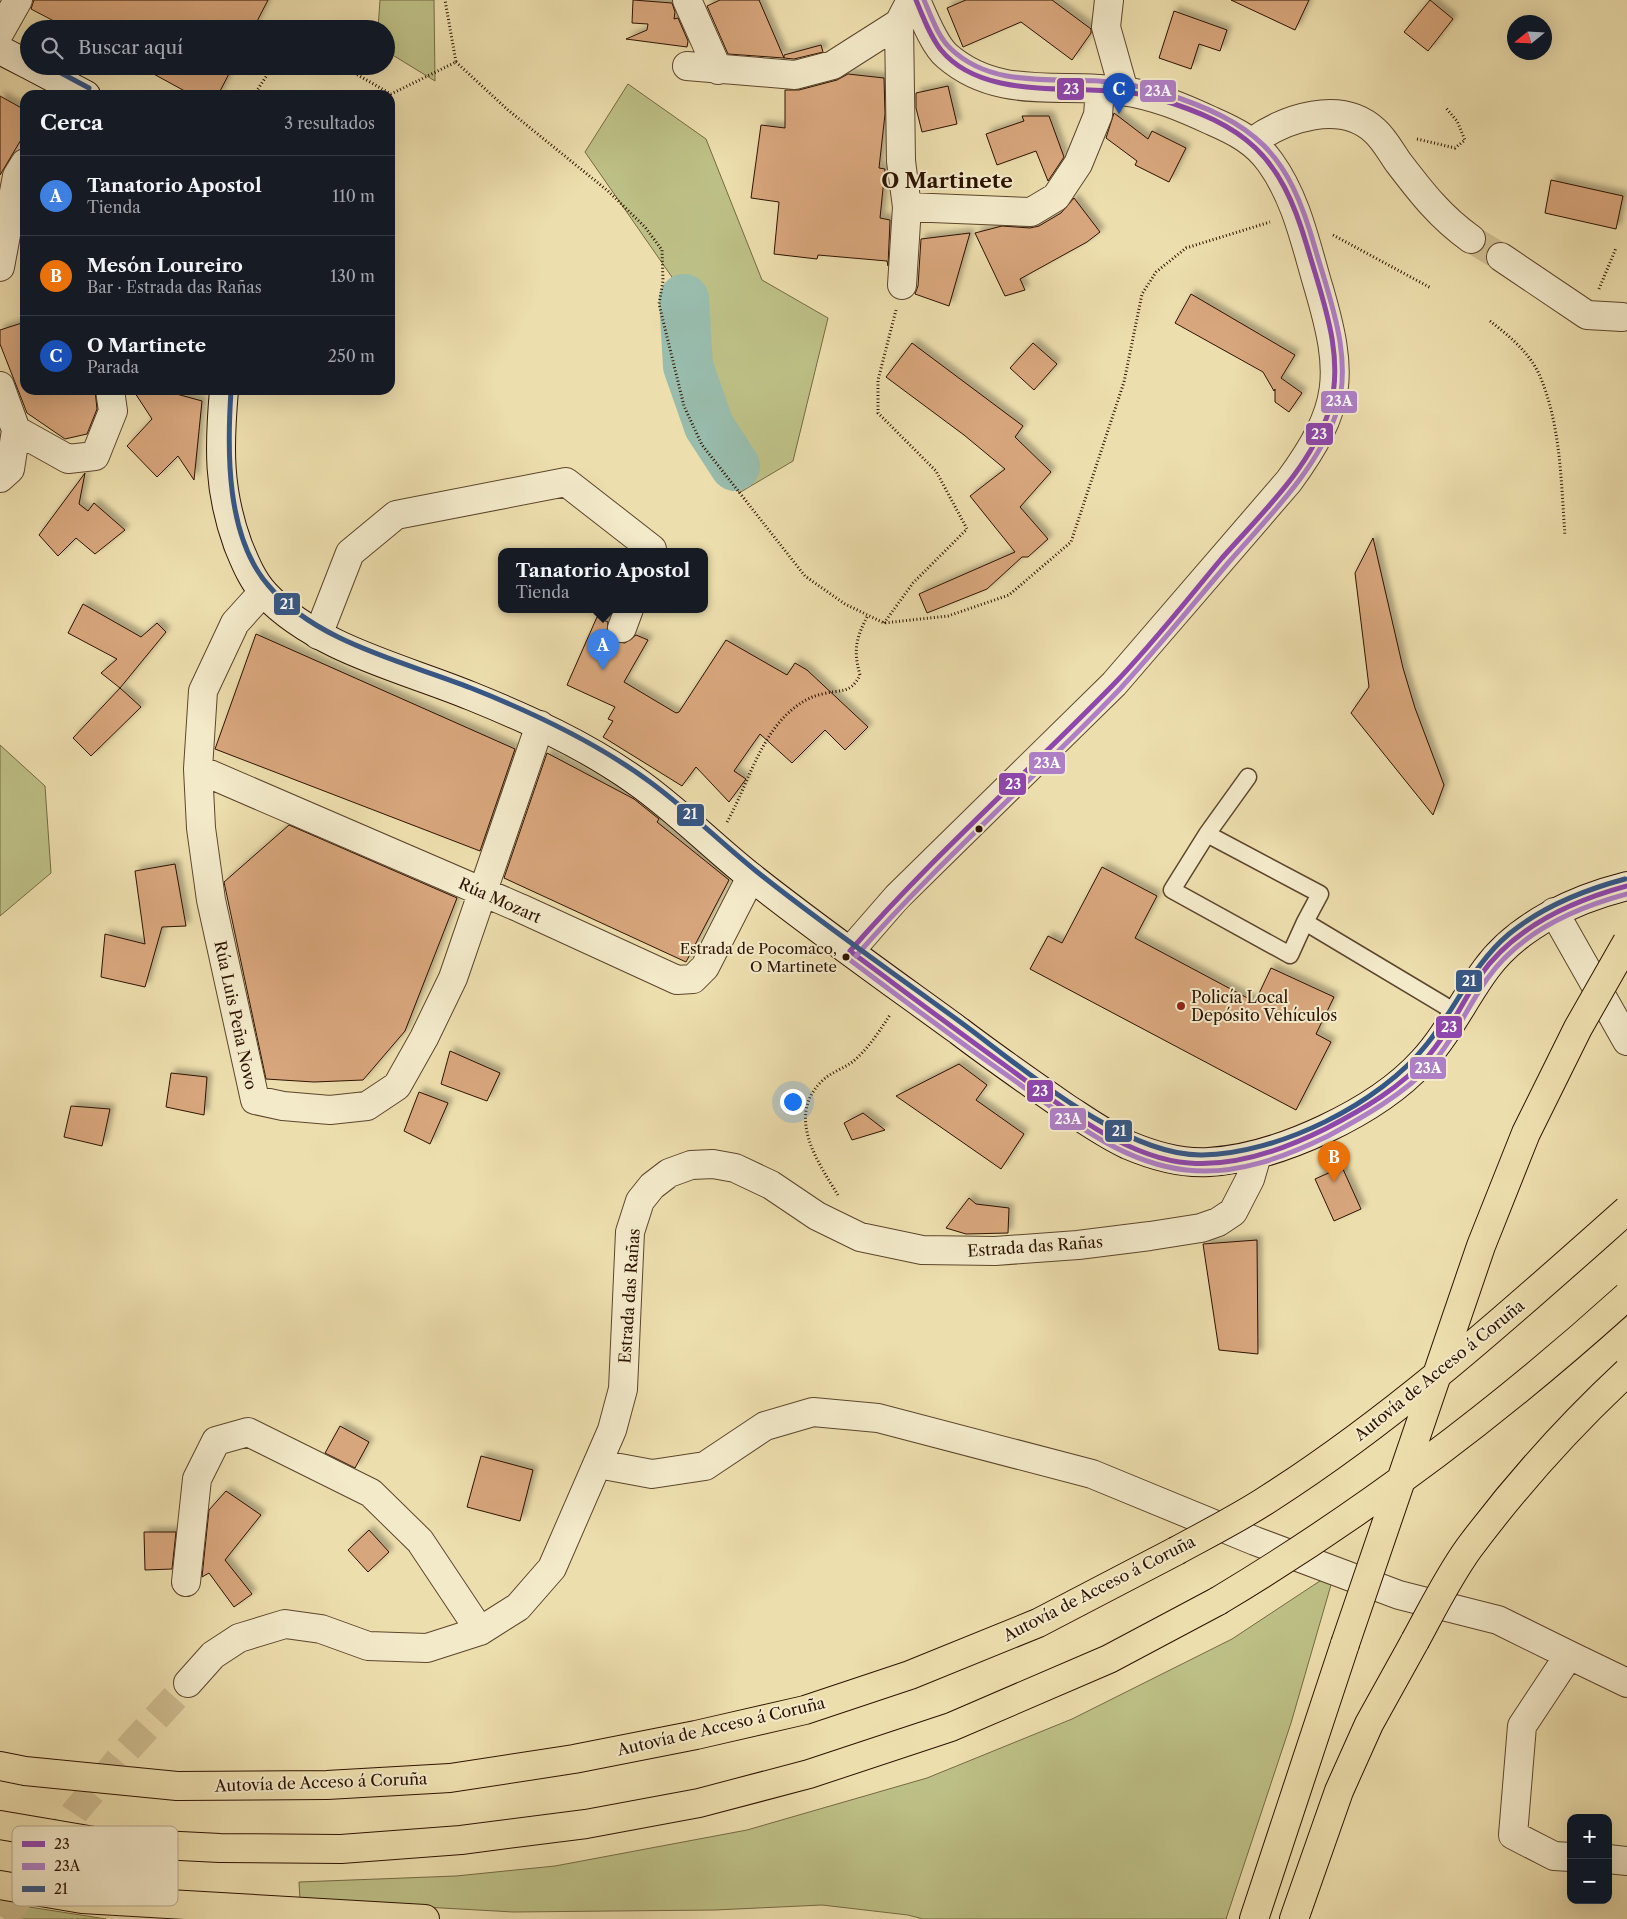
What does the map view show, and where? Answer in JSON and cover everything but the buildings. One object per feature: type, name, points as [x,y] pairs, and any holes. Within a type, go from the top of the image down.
[{"type":"highway","points":[[1254,1919],[1481,1246],[1526,1133],[1578,1028],[1627,942]]},
{"type":"highway","name":"Autovía de Acceso á Coruña","points":[[0,1766],[25,1771],[177,1786],[326,1785],[450,1778],[574,1758],[696,1735],[805,1710],[910,1675],[1038,1623],[1176,1551],[1267,1499],[1335,1453],[1418,1391],[1500,1324],[1627,1210]]},
{"type":"highway","points":[[178,1846],[341,1849],[461,1840],[596,1822],[699,1803],[809,1774],[951,1727],[1109,1659],[1218,1601],[1296,1554],[1382,1496],[1545,1368],[1627,1296]]},
{"type":"highway","points":[[1294,1919],[1339,1791],[1369,1724],[1440,1594],[1468,1549],[1541,1459],[1627,1372]]},
{"type":"highway","points":[[178,1905],[424,1919]]},
{"type":"street","points":[[0,32],[18,0]]},
{"type":"street","points":[[687,0],[718,70]]},
{"type":"street","points":[[850,951],[897,897],[1114,684],[1253,524],[1313,449],[1326,419],[1333,395],[1337,370],[1329,322],[1299,222],[1284,185],[1270,161],[1252,142],[1238,132],[1166,101],[1112,90],[1014,87],[992,81],[969,71],[946,56],[928,27],[916,0]]},
{"type":"street","points":[[907,207],[1030,212],[1056,197],[1078,164],[1098,115],[1112,90],[1106,27],[1109,0]]},
{"type":"street","points":[[687,66],[795,75],[833,64],[905,11]]},
{"type":"street","points":[[902,285],[907,207],[901,161],[905,11]]},
{"type":"street","points":[[0,50],[20,61]]},
{"type":"street","points":[[45,75],[70,90]]},
{"type":"street","points":[[1252,142],[1280,125],[1307,115],[1351,116],[1375,130],[1425,197],[1449,224],[1471,239]]},
{"type":"street","points":[[0,267],[18,218],[17,176],[20,171]]},
{"type":"street","points":[[1501,257],[1587,315],[1622,316]]},
{"type":"street","points":[[0,386],[16,430],[10,469],[0,478]]},
{"type":"street","points":[[16,430],[68,459],[95,456],[113,411],[111,395]]},
{"type":"street","points":[[224,395],[219,443],[221,480],[229,520],[246,564],[263,592],[318,636],[470,695],[585,748],[637,781],[751,877],[1051,1097],[1089,1123],[1126,1144],[1167,1159],[1202,1163],[1257,1155],[1291,1144],[1374,1101],[1419,1066],[1438,1044],[1488,965],[1521,934],[1554,912],[1627,886]]},
{"type":"street","points":[[318,636],[350,553],[396,515],[566,482],[651,548]]},
{"type":"street","name":"Rúa Luis Peña Novo","points":[[263,592],[235,623],[203,691],[198,770],[201,828],[211,900],[255,1100],[282,1106],[330,1110],[367,1106],[397,1086],[453,978],[540,726]]},
{"type":"street","name":"Rúa Mozart","points":[[198,770],[482,892],[677,980],[693,979],[705,967],[751,877]]},
{"type":"street","points":[[1554,912],[1627,1041]]},
{"type":"street","name":"Estrada das Rañas","points":[[188,1684],[213,1655],[239,1638],[285,1624],[321,1629],[368,1646],[427,1648],[480,1631],[518,1607],[552,1568],[612,1430],[623,1388],[630,1232],[640,1201],[652,1186],[669,1173],[691,1165],[713,1164],[735,1168],[771,1185],[839,1228],[860,1237],[922,1250],[952,1252],[995,1251],[1078,1245],[1184,1230],[1218,1222],[1233,1212],[1250,1179],[1257,1155]]},
{"type":"street","points":[[598,1464],[652,1474],[705,1466],[765,1426],[813,1412],[878,1418],[1092,1474],[1255,1541],[1399,1595],[1498,1620],[1627,1683]]},
{"type":"street","points":[[186,1582],[197,1479],[216,1441],[248,1432],[371,1493],[420,1541],[480,1631]]},
{"type":"street","points":[[1567,1857],[1554,1856],[1513,1834],[1522,1726],[1569,1655]]},
{"type":"street","points":[[1612,1859],[1627,1861]]},
{"type":"lane","points":[[1207,834],[1320,894],[1290,955],[1172,890],[1207,834],[1248,777]]},
{"type":"lane","points":[[1305,922],[1456,1013]]},
{"type":"path","points":[[445,0],[456,62],[508,110],[608,191],[644,227],[662,250],[664,281],[659,304],[684,406],[702,445],[805,576],[845,604],[884,623],[948,616],[1009,594],[1071,542],[1124,382],[1142,294],[1156,272],[1186,248],[1299,222],[1326,231],[1431,288]]},
{"type":"path","points":[[395,92],[456,62]]},
{"type":"path","points":[[257,90],[268,75]]},
{"type":"path","points":[[358,75],[384,90]]},
{"type":"path","points":[[1375,130],[1455,148],[1465,140],[1457,121],[1446,108]]},
{"type":"path","points":[[1587,315],[1616,248]]},
{"type":"path","points":[[884,623],[913,583],[967,530],[936,471],[878,413],[878,380],[902,285]]},
{"type":"path","points":[[1490,321],[1512,337],[1538,373],[1554,425],[1565,536]]},
{"type":"path","points":[[714,846],[741,797],[764,742],[796,707],[822,694],[844,691],[855,685],[860,675],[855,658],[857,636],[868,615]]},
{"type":"path","points":[[840,1197],[808,1143],[805,1133],[805,1117],[808,1102],[823,1080],[847,1067],[862,1052],[906,992]]},
{"type":"green space","points":[[380,0],[434,0],[435,81],[395,57],[395,20],[379,20]]},
{"type":"green space","points":[[628,84],[706,139],[762,280],[828,318],[793,461],[739,493],[693,364],[690,303],[585,152]]},
{"type":"green space","points":[[0,745],[45,786],[51,873],[0,916]]},
{"type":"green space","points":[[1335,1571],[1291,1723],[1226,1919],[923,1919],[908,1915],[822,1905],[715,1910],[513,1912],[300,1900],[299,1882],[456,1876],[555,1866],[747,1830],[927,1778],[1072,1719],[1232,1639]]},
{"type":"green space","points":[[23,1906],[106,1919],[18,1919]]},
{"type":"waterway","points":[[684,299],[688,366],[709,426],[735,466]]},
{"type":"tunnel","points":[[1471,239],[1501,257]]},
{"type":"tunnel","points":[[66,1826],[75,1812],[126,1751],[188,1683]]},
{"type":"tunnel","points":[[5,1919],[14,1906]]},
{"type":"transit line","name":"23","points":[[850,951],[913,882],[1112,686],[1154,639],[1297,471],[1321,432],[1334,391],[1335,370],[1330,328],[1307,246],[1285,188],[1271,166],[1256,148],[1237,133],[1214,120],[1156,98],[1102,90],[1013,85],[985,79],[961,68],[941,50],[930,33],[916,0]]},
{"type":"transit line","name":"23A","points":[[856,956],[920,887],[1119,690],[1161,643],[1304,474],[1327,435],[1336,414],[1341,393],[1342,372],[1338,330],[1305,215],[1293,187],[1280,165],[1264,146],[1245,130],[1222,116],[1161,92],[1099,81],[1021,78],[984,70],[967,61],[946,44],[935,26],[924,0]]},
{"type":"transit line","name":"21","points":[[65,75],[89,88]]},
{"type":"transit line","name":"21","points":[[231,395],[230,466],[237,518],[244,542],[254,565],[268,585],[288,605],[335,636],[518,708],[564,729],[608,754],[664,792],[729,849],[807,911],[1045,1085],[1076,1107],[1108,1126],[1140,1141],[1172,1152],[1202,1155],[1232,1152],[1263,1146],[1325,1122],[1383,1087],[1407,1066],[1427,1044],[1485,959],[1509,934],[1536,915],[1564,900],[1594,888],[1625,879]]},
{"type":"transit line","name":"23","points":[[850,951],[1065,1109],[1113,1139],[1164,1159],[1207,1164],[1242,1160],[1293,1144],[1339,1122],[1381,1097],[1407,1077],[1429,1055],[1480,976],[1510,943],[1527,930],[1565,908],[1627,886]]},
{"type":"transit line","name":"23A","points":[[846,957],[1072,1122],[1115,1148],[1162,1166],[1186,1170],[1223,1170],[1259,1163],[1295,1151],[1328,1136],[1384,1104],[1410,1085],[1433,1063],[1448,1043],[1487,979],[1515,948],[1550,924],[1568,915],[1627,894]]},
{"type":"place","name":"O Martinete","points":[[1119,114]]},
{"type":"place","name":"Tanatorio Apostol","points":[[603,670]]},
{"type":"place","name":"Estrada de Pocomaco, O Martinete","points":[[846,957]]},
{"type":"place","name":"Policía Local Depósito Vehículos","points":[[1181,1006]]},
{"type":"place","name":"Mesón Loureiro","points":[[1334,1182]]},
{"type":"district","name":"O Martinete","points":[[947,181]]}]
